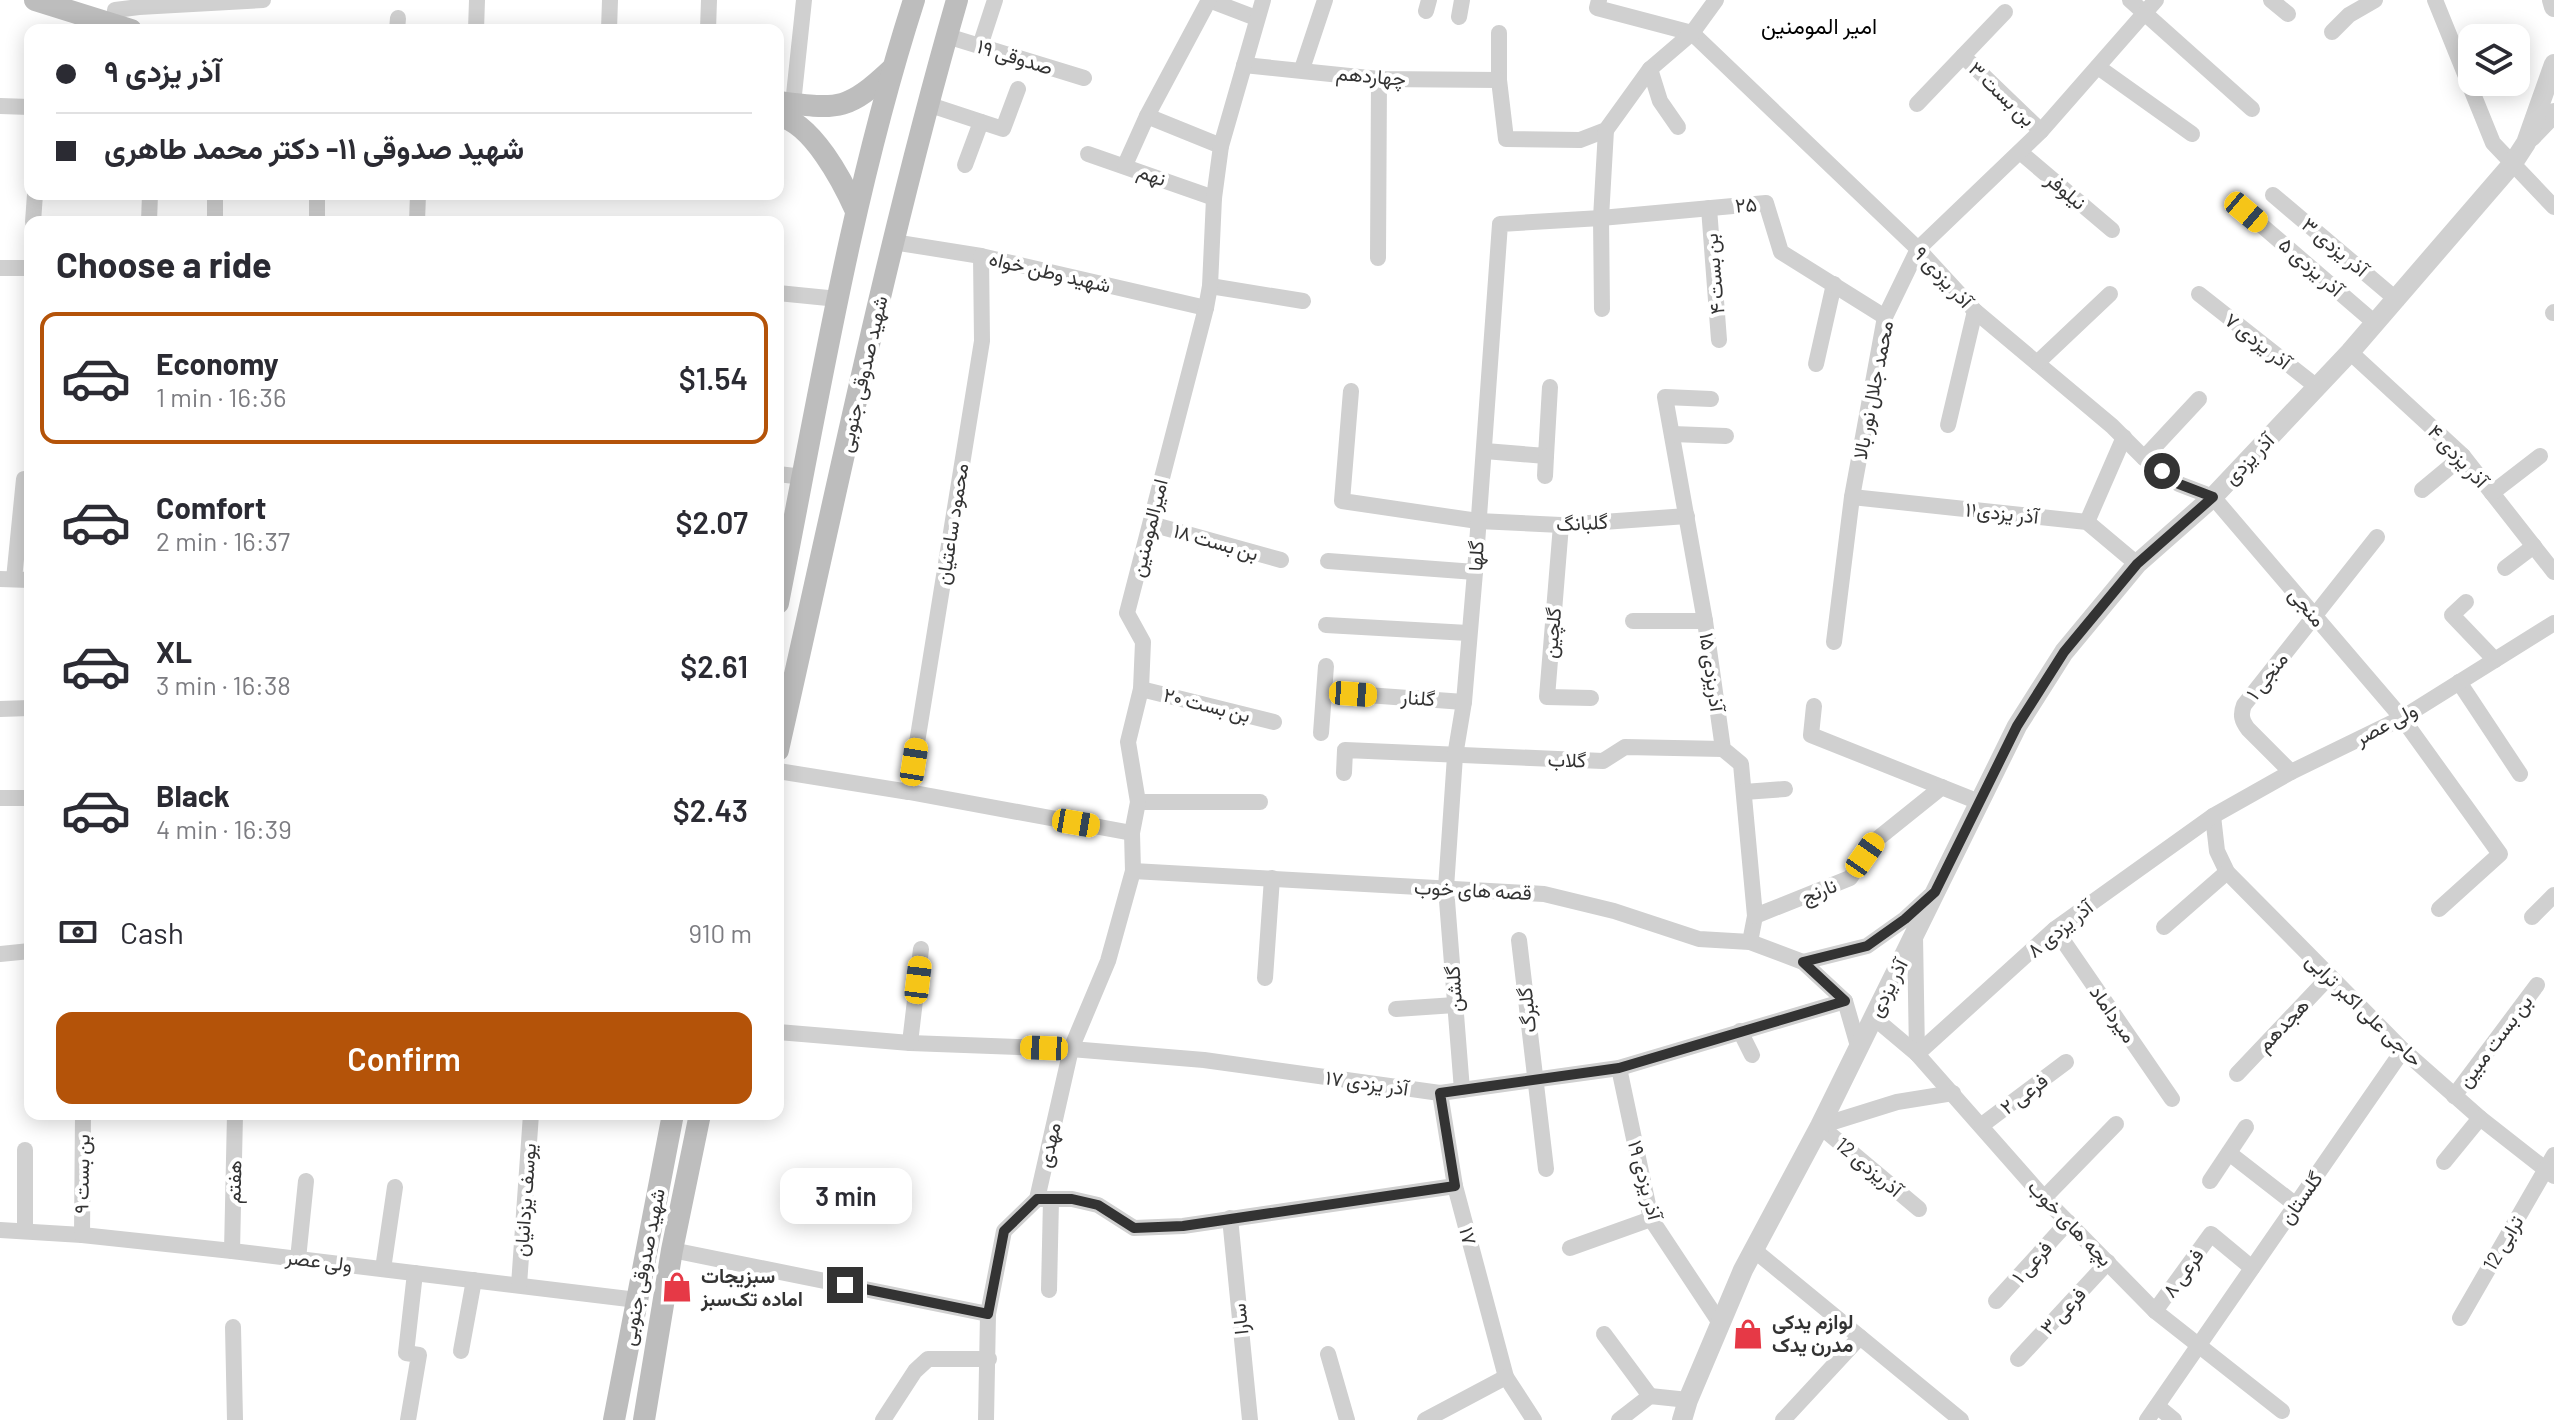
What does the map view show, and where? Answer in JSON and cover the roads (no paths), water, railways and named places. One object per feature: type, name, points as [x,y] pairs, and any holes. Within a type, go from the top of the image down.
[{"type":"main road","points":[[35,0],[119,16]]},
{"type":"main road","name":"شهید صدوقی جنوبی","points":[[784,573],[856,211],[892,68],[914,0]]},
{"type":"main road","name":"شهید صدوقی جنوبی","points":[[784,723],[893,242],[927,104],[957,0]]},
{"type":"main road","points":[[784,107],[847,104],[863,96],[892,68]]},
{"type":"main road","points":[[784,108],[818,147],[844,184],[856,211]]},
{"type":"main road","name":"شهید صدوقی جنوبی","points":[[614,1420],[672,1120]]},
{"type":"main road","name":"شهید صدوقی جنوبی","points":[[644,1420],[672,1250],[699,1120]]},
{"type":"street","points":[[119,16],[139,7],[263,0]]},
{"type":"street","points":[[476,24],[477,0]]},
{"type":"street","points":[[609,24],[610,0]]},
{"type":"street","points":[[708,24],[709,0]]},
{"type":"street","points":[[784,102],[804,0]]},
{"type":"street","points":[[980,46],[995,0]]},
{"type":"street","points":[[1125,165],[1147,116],[1209,0],[1256,18]]},
{"type":"street","name":"امیرالمومنین","points":[[1071,1049],[1108,961],[1133,871],[1132,833],[1138,802],[1128,742],[1141,689],[1143,642],[1127,613],[1206,308],[1221,146],[1263,0]]},
{"type":"street","points":[[1302,69],[1325,0]]},
{"type":"street","points":[[1459,17],[1462,0]]},
{"type":"street","points":[[1599,0],[1597,8],[1692,33]]},
{"type":"street","points":[[1602,309],[1601,218],[1606,130],[1650,69],[1692,33],[1716,0]]},
{"type":"street","points":[[2130,0],[2151,6],[2252,109]]},
{"type":"street","points":[[2271,0],[2288,14]]},
{"type":"street","points":[[2332,32],[2349,15],[2375,0]]},
{"type":"street","points":[[2435,0],[2493,143],[2554,207]]},
{"type":"street","points":[[2552,0],[2554,7]]},
{"type":"street","name":"محمد جلال نور بالا","points":[[1834,642],[1852,497],[1885,317],[1918,249],[2041,131],[2151,6]]},
{"type":"street","points":[[1917,104],[2005,12]]},
{"type":"street","points":[[1499,33],[1499,80],[1506,139],[1580,140],[1606,130]]},
{"type":"street","name":"آذر یزدی ۹","points":[[1692,33],[1918,249],[1975,311],[2124,437],[2144,458],[2179,484],[2213,497]]},
{"type":"street","name":"صدوقی ۱۹","points":[[947,36],[1084,78]]},
{"type":"street","name":"بن بست ۳","points":[[1963,56],[2041,131]]},
{"type":"street","name":"آذر یزدی","points":[[1685,1410],[1754,1250],[1820,1126],[2017,726],[2064,652],[2137,564],[2213,497],[2350,352],[2513,163],[2526,143],[2554,64]]},
{"type":"street","name":"چهاردهم","points":[[1244,65],[1379,79],[1499,80]]},
{"type":"street","points":[[2098,67],[2192,134]]},
{"type":"street","points":[[1650,69],[1660,101],[1678,127]]},
{"type":"street","points":[[1378,258],[1379,79]]},
{"type":"street","points":[[927,104],[1003,129],[1018,89]]},
{"type":"street","points":[[0,106],[24,107]]},
{"type":"street","points":[[2526,143],[2554,113]]},
{"type":"street","points":[[1147,116],[1221,146]]},
{"type":"street","points":[[965,165],[981,122]]},
{"type":"street","name":"نیلوفر","points":[[2020,152],[2112,230]]},
{"type":"street","name":"نهم","points":[[1088,154],[1214,198]]},
{"type":"street","name":"آذر یزدی ۳","points":[[2273,195],[2397,300]]},
{"type":"street","name":"۲۵","points":[[1500,224],[1766,203],[1781,252],[1885,317]]},
{"type":"street","name":"بن بست ۴","points":[[1709,208],[1719,340]]},
{"type":"street","name":"آذر یزدی ۵","points":[[2246,212],[2375,323]]},
{"type":"street","name":"گلها","points":[[1446,888],[1455,756],[1464,702],[1485,451],[1500,224]]},
{"type":"street","name":"شهید وطن خواه","points":[[893,242],[981,256],[1206,308]]},
{"type":"street","name":"محمود ساعتیان","points":[[909,792],[982,341],[981,256]]},
{"type":"street","points":[[0,268],[24,268]]},
{"type":"street","points":[[1816,364],[1834,284]]},
{"type":"street","points":[[1210,286],[1303,301]]},
{"type":"street","points":[[784,294],[838,299]]},
{"type":"street","points":[[2037,363],[2110,294]]},
{"type":"street","name":"آذر یزدی ۷","points":[[2199,294],[2317,387]]},
{"type":"street","points":[[1948,425],[1975,311]]},
{"type":"street","name":"۴ آذر یزدی","points":[[2350,352],[2463,456],[2554,572]]},
{"type":"street","points":[[1545,476],[1550,387]]},
{"type":"street","name":"گلبانگ","points":[[1351,391],[1342,501],[1478,521],[1561,525],[1687,516]]},
{"type":"street","name":"۱۵ آذریزدی","points":[[1711,399],[1665,397],[1705,621],[1723,749],[1741,764],[1755,916],[1750,942]]},
{"type":"street","points":[[2144,458],[2199,399]]},
{"type":"street","points":[[1672,434],[1726,436]]},
{"type":"street","points":[[2124,437],[2087,522],[2137,564]]},
{"type":"street","points":[[1485,451],[1546,456]]},
{"type":"street","points":[[2422,490],[2463,456]]},
{"type":"street","points":[[2492,493],[2540,456]]},
{"type":"street","points":[[784,475],[803,477]]},
{"type":"street","points":[[15,579],[24,479]]},
{"type":"street","name":"آذر یزدی۱۱","points":[[1852,497],[2087,522]]},
{"type":"street","name":"منجی","points":[[2213,497],[2402,718],[2500,854],[2439,909]]},
{"type":"street","name":"بن بست ۱۸","points":[[1151,524],[1281,560]]},
{"type":"street","name":"گلچین","points":[[1561,525],[1547,697],[1591,698]]},
{"type":"street","name":"منجی ۱","points":[[2291,772],[2242,722],[2241,711],[2377,537]]},
{"type":"street","points":[[2505,568],[2534,546]]},
{"type":"street","points":[[1328,561],[1475,572]]},
{"type":"street","points":[[2466,602],[2452,615],[2495,660]]},
{"type":"street","points":[[1633,621],[1705,621]]},
{"type":"street","name":"ولی عصر","points":[[2213,816],[2291,772],[2402,718],[2554,623]]},
{"type":"street","points":[[1326,625],[1468,633]]},
{"type":"street","points":[[1321,733],[1326,666]]},
{"type":"street","points":[[2459,682],[2520,774]]},
{"type":"street","name":"بن بست ۲۰","points":[[1141,689],[1274,722]]},
{"type":"street","name":"گلنار","points":[[1325,692],[1464,702]]},
{"type":"street","points":[[1814,706],[1811,735],[1979,802]]},
{"type":"street","points":[[0,709],[24,708]]},
{"type":"street","name":"گلاب","points":[[1344,773],[1345,750],[1603,761],[1625,747],[1723,749]]},
{"type":"street","points":[[784,772],[1132,833]]},
{"type":"street","name":"نارنج","points":[[1755,916],[1850,878],[1876,840],[1942,787]]},
{"type":"street","points":[[1744,792],[1785,789]]},
{"type":"street","points":[[0,798],[24,798]]},
{"type":"street","points":[[1138,802],[1260,802]]},
{"type":"street","name":"حاجی علی اکبر ترابی","points":[[2213,816],[2217,851],[2227,872],[2403,1050],[2480,1118],[2551,1166]]},
{"type":"street","name":"۸ آذر یزدی","points":[[1917,1054],[2055,929],[2213,816]]},
{"type":"street","name":"قصه های خوب","points":[[1133,871],[1544,894],[1614,911],[1699,939],[1750,942],[1803,962],[1845,1001]]},
{"type":"street","points":[[2164,927],[2227,872]]},
{"type":"street","points":[[1265,978],[1272,878]]},
{"type":"street","name":"گلشن","points":[[1446,888],[1462,1090]]},
{"type":"street","points":[[1803,962],[1867,946],[1905,919],[1935,892]]},
{"type":"street","points":[[2532,917],[2554,895]]},
{"type":"street","name":"میرداماد","points":[[2055,929],[2172,1099]]},
{"type":"street","points":[[1915,936],[1917,1054]]},
{"type":"street","name":"گلبرگ","points":[[1519,940],[1535,1080]]},
{"type":"street","points":[[910,1043],[921,949]]},
{"type":"street","points":[[0,954],[24,952]]},
{"type":"street","name":"هجدهم","points":[[2237,1074],[2329,977]]},
{"type":"street","name":"بن بست مبین","points":[[2454,1096],[2537,985]]},
{"type":"street","points":[[1845,1001],[1858,1046]]},
{"type":"street","name":"آذر یزدی ۱۷","points":[[784,1032],[1204,1060],[1440,1093],[1619,1068],[1845,1001]]},
{"type":"street","points":[[1396,1009],[1455,1005]]},
{"type":"street","name":"بچه های خوب","points":[[1873,1017],[1917,1054],[2044,1198],[2155,1311],[2282,1411]]},
{"type":"street","points":[[1740,1031],[1752,1055]]},
{"type":"street","name":"مهدی","points":[[1049,1290],[1044,1199],[1071,1049]]},
{"type":"street","name":"گلستان","points":[[2152,1413],[2403,1050]]},
{"type":"street","name":"فرعی ۲","points":[[1982,1125],[2066,1062]]},
{"type":"street","name":"آذر یزدی ۱۹","points":[[1619,1068],[1651,1219],[1720,1323]]},
{"type":"street","points":[[1535,1080],[1546,1169]]},
{"type":"street","name":"۱۷","points":[[1440,1093],[1455,1186],[1506,1377],[1534,1420]]},
{"type":"street","points":[[1820,1126],[1897,1102],[1953,1093]]},
{"type":"street","points":[[2444,1162],[2480,1118]]},
{"type":"street","name":"بن بست ۹","points":[[82,1235],[83,1120]]},
{"type":"street","name":"هفتم","points":[[232,1251],[235,1120]]},
{"type":"street","name":"یوسف یزدانیان","points":[[519,1285],[531,1120]]},
{"type":"street","points":[[2044,1198],[2116,1124]]},
{"type":"street","name":"آذریزدی 12","points":[[1820,1126],[1919,1209]]},
{"type":"street","points":[[2210,1181],[2246,1127]]},
{"type":"street","points":[[25,1150],[25,1231]]},
{"type":"street","points":[[2229,1153],[2296,1205]]},
{"type":"street","name":"ترابی 12","points":[[2460,1318],[2551,1166]]},
{"type":"street","points":[[298,1259],[306,1181]]},
{"type":"street","points":[[986,1420],[988,1314],[1004,1231],[1044,1199],[1072,1199],[1098,1205],[1134,1228],[1183,1226],[1455,1186]]},
{"type":"street","points":[[383,1269],[395,1187]]},
{"type":"street","name":"سارا","points":[[1230,1218],[1250,1420]]},
{"type":"street","points":[[1570,1248],[1651,1219]]},
{"type":"street","name":"فرعی ۱","points":[[1996,1301],[2068,1222]]},
{"type":"street","name":"ولی عصر","points":[[0,1230],[82,1235],[232,1251],[637,1300]]},
{"type":"street","name":"فرعی ۸","points":[[2155,1311],[2211,1234],[2252,1268]]},
{"type":"street","points":[[672,1250],[988,1314]]},
{"type":"street","points":[[1754,1250],[1961,1420]]},
{"type":"street","name":"فرعی ۳","points":[[2018,1359],[2108,1262]]},
{"type":"street","points":[[408,1420],[419,1355],[406,1353],[415,1273]]},
{"type":"street","points":[[461,1351],[474,1280]]},
{"type":"street","points":[[233,1327],[235,1420]]},
{"type":"street","points":[[1604,1334],[1650,1396],[1685,1410]]},
{"type":"street","points":[[1783,1420],[1860,1337]]},
{"type":"street","points":[[1328,1354],[1347,1420]]},
{"type":"street","points":[[883,1420],[915,1371],[928,1359],[989,1359]]},
{"type":"street","points":[[1425,1420],[1506,1377]]},
{"type":"street","points":[[1619,1420],[1650,1396]]},
{"type":"street","points":[[2152,1413],[2174,1420]]},
{"type":"place","name":"سبزیجات اماده تک‌سبز","points":[[677,1287]]},
{"type":"place","name":"لوازم یدکی مدرن یدک","points":[[1748,1334]]},
{"type":"district","name":"امیر المومنین","points":[[1819,26]]}]
